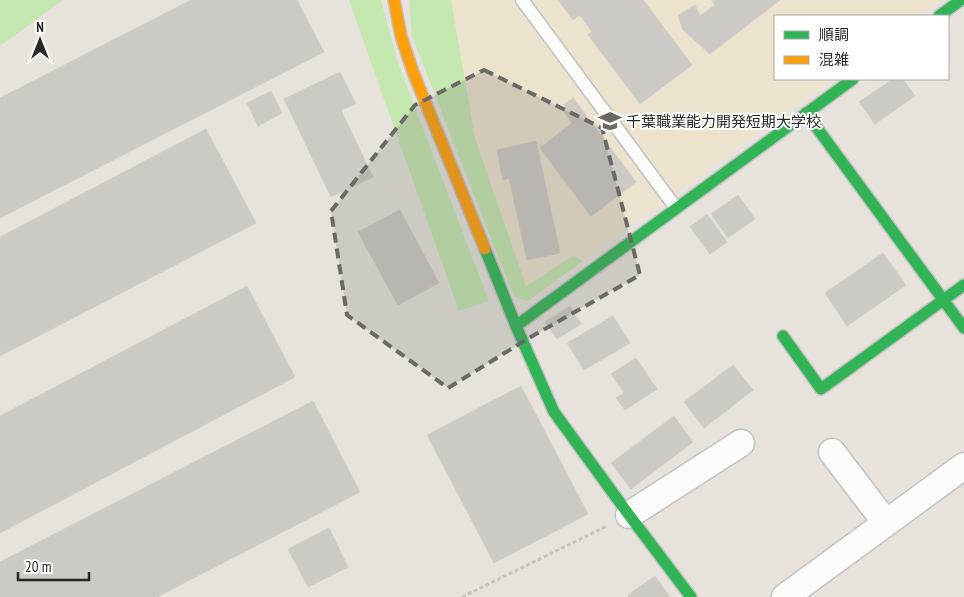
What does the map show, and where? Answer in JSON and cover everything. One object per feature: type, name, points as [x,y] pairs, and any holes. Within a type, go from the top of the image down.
[{"type":"street","points":[[394,0],[395,15],[402,41],[516,326],[554,412],[691,597]]},
{"type":"street","points":[[940,15],[961,0]]},
{"type":"street","points":[[516,326],[851,80]]},
{"type":"street","points":[[806,113],[964,328]]},
{"type":"street","points":[[783,336],[821,389],[964,285]]},
{"type":"street","points":[[629,515],[741,443]]},
{"type":"street","points":[[832,452],[886,524]]},
{"type":"street","points":[[785,597],[964,466]]},
{"type":"lane","points":[[522,0],[676,208]]},
{"type":"path","points":[[462,597],[629,515]]},
{"type":"highlighted area","points":[[484,70],[602,128],[640,275],[529,338],[448,388],[347,315],[331,211],[415,105]]},
{"type":"shaded area","name":"千葉職業能力開発短期大学校","points":[[409,0],[939,0],[918,15],[774,15],[774,80],[831,80],[528,301]]},
{"type":"green space","points":[[0,0],[63,0],[0,46]]},
{"type":"green space","points":[[349,0],[381,0],[397,60],[489,301],[459,311]]},
{"type":"green space","points":[[409,0],[451,0],[475,138],[526,286],[574,255],[583,261],[528,301],[514,297],[412,36]]},
{"type":"building","points":[[191,0],[297,0],[324,52],[0,218],[0,98]]},
{"type":"building","points":[[558,0],[643,0],[692,65],[640,104],[588,35],[592,32],[580,15],[573,20]]},
{"type":"building","points":[[712,0],[780,0],[710,54],[683,30],[678,16],[695,5],[700,16],[715,5]]},
{"type":"building","points":[[340,72],[356,104],[341,110],[373,177],[331,197],[284,99]]},
{"type":"building","points":[[892,80],[904,80],[915,96],[875,124],[859,102]]},
{"type":"building","points":[[271,91],[282,113],[258,126],[247,103]]},
{"type":"building","points":[[573,98],[636,182],[591,216],[540,148],[572,123],[564,112],[565,104]]},
{"type":"building","points":[[206,129],[256,223],[0,356],[0,237]]},
{"type":"building","points":[[536,141],[560,253],[527,260],[509,178],[503,180],[497,150]]},
{"type":"building","points":[[738,195],[755,219],[728,238],[711,214]]},
{"type":"building","points":[[400,210],[439,283],[398,305],[358,232]]},
{"type":"building","points":[[707,214],[727,242],[710,254],[690,227]]},
{"type":"building","points":[[883,253],[906,285],[847,326],[825,293]]},
{"type":"building","points":[[247,286],[295,377],[0,533],[0,416]]},
{"type":"building","points":[[570,306],[581,324],[557,339],[545,322]]},
{"type":"building","points":[[613,316],[630,343],[584,370],[567,343]]},
{"type":"building","points":[[636,358],[657,389],[625,410],[616,398],[624,393],[611,374]]},
{"type":"building","points":[[733,365],[753,390],[704,428],[684,402]]},
{"type":"building","points":[[521,386],[588,514],[494,563],[427,435]]},
{"type":"building","points":[[313,401],[360,492],[157,597],[0,597],[0,562]]},
{"type":"building","points":[[674,416],[693,442],[631,489],[611,463]]},
{"type":"building","points":[[329,528],[348,567],[308,587],[288,549]]},
{"type":"building","points":[[655,576],[670,597],[629,597],[628,595]]},
{"type":"traffic: fast","points":[[940,15],[961,0]]},
{"type":"traffic: fast","points":[[516,326],[852,80]]},
{"type":"traffic: fast","points":[[806,113],[964,328]]},
{"type":"traffic: fast","points":[[485,249],[554,412],[691,597]]},
{"type":"traffic: fast","points":[[783,336],[821,389],[964,285]]},
{"type":"traffic: slow","points":[[394,0],[401,36],[413,72],[485,249]]},
{"type":"place","name":"千葉職業能力開発短期大学校","points":[[610,121]]}]
